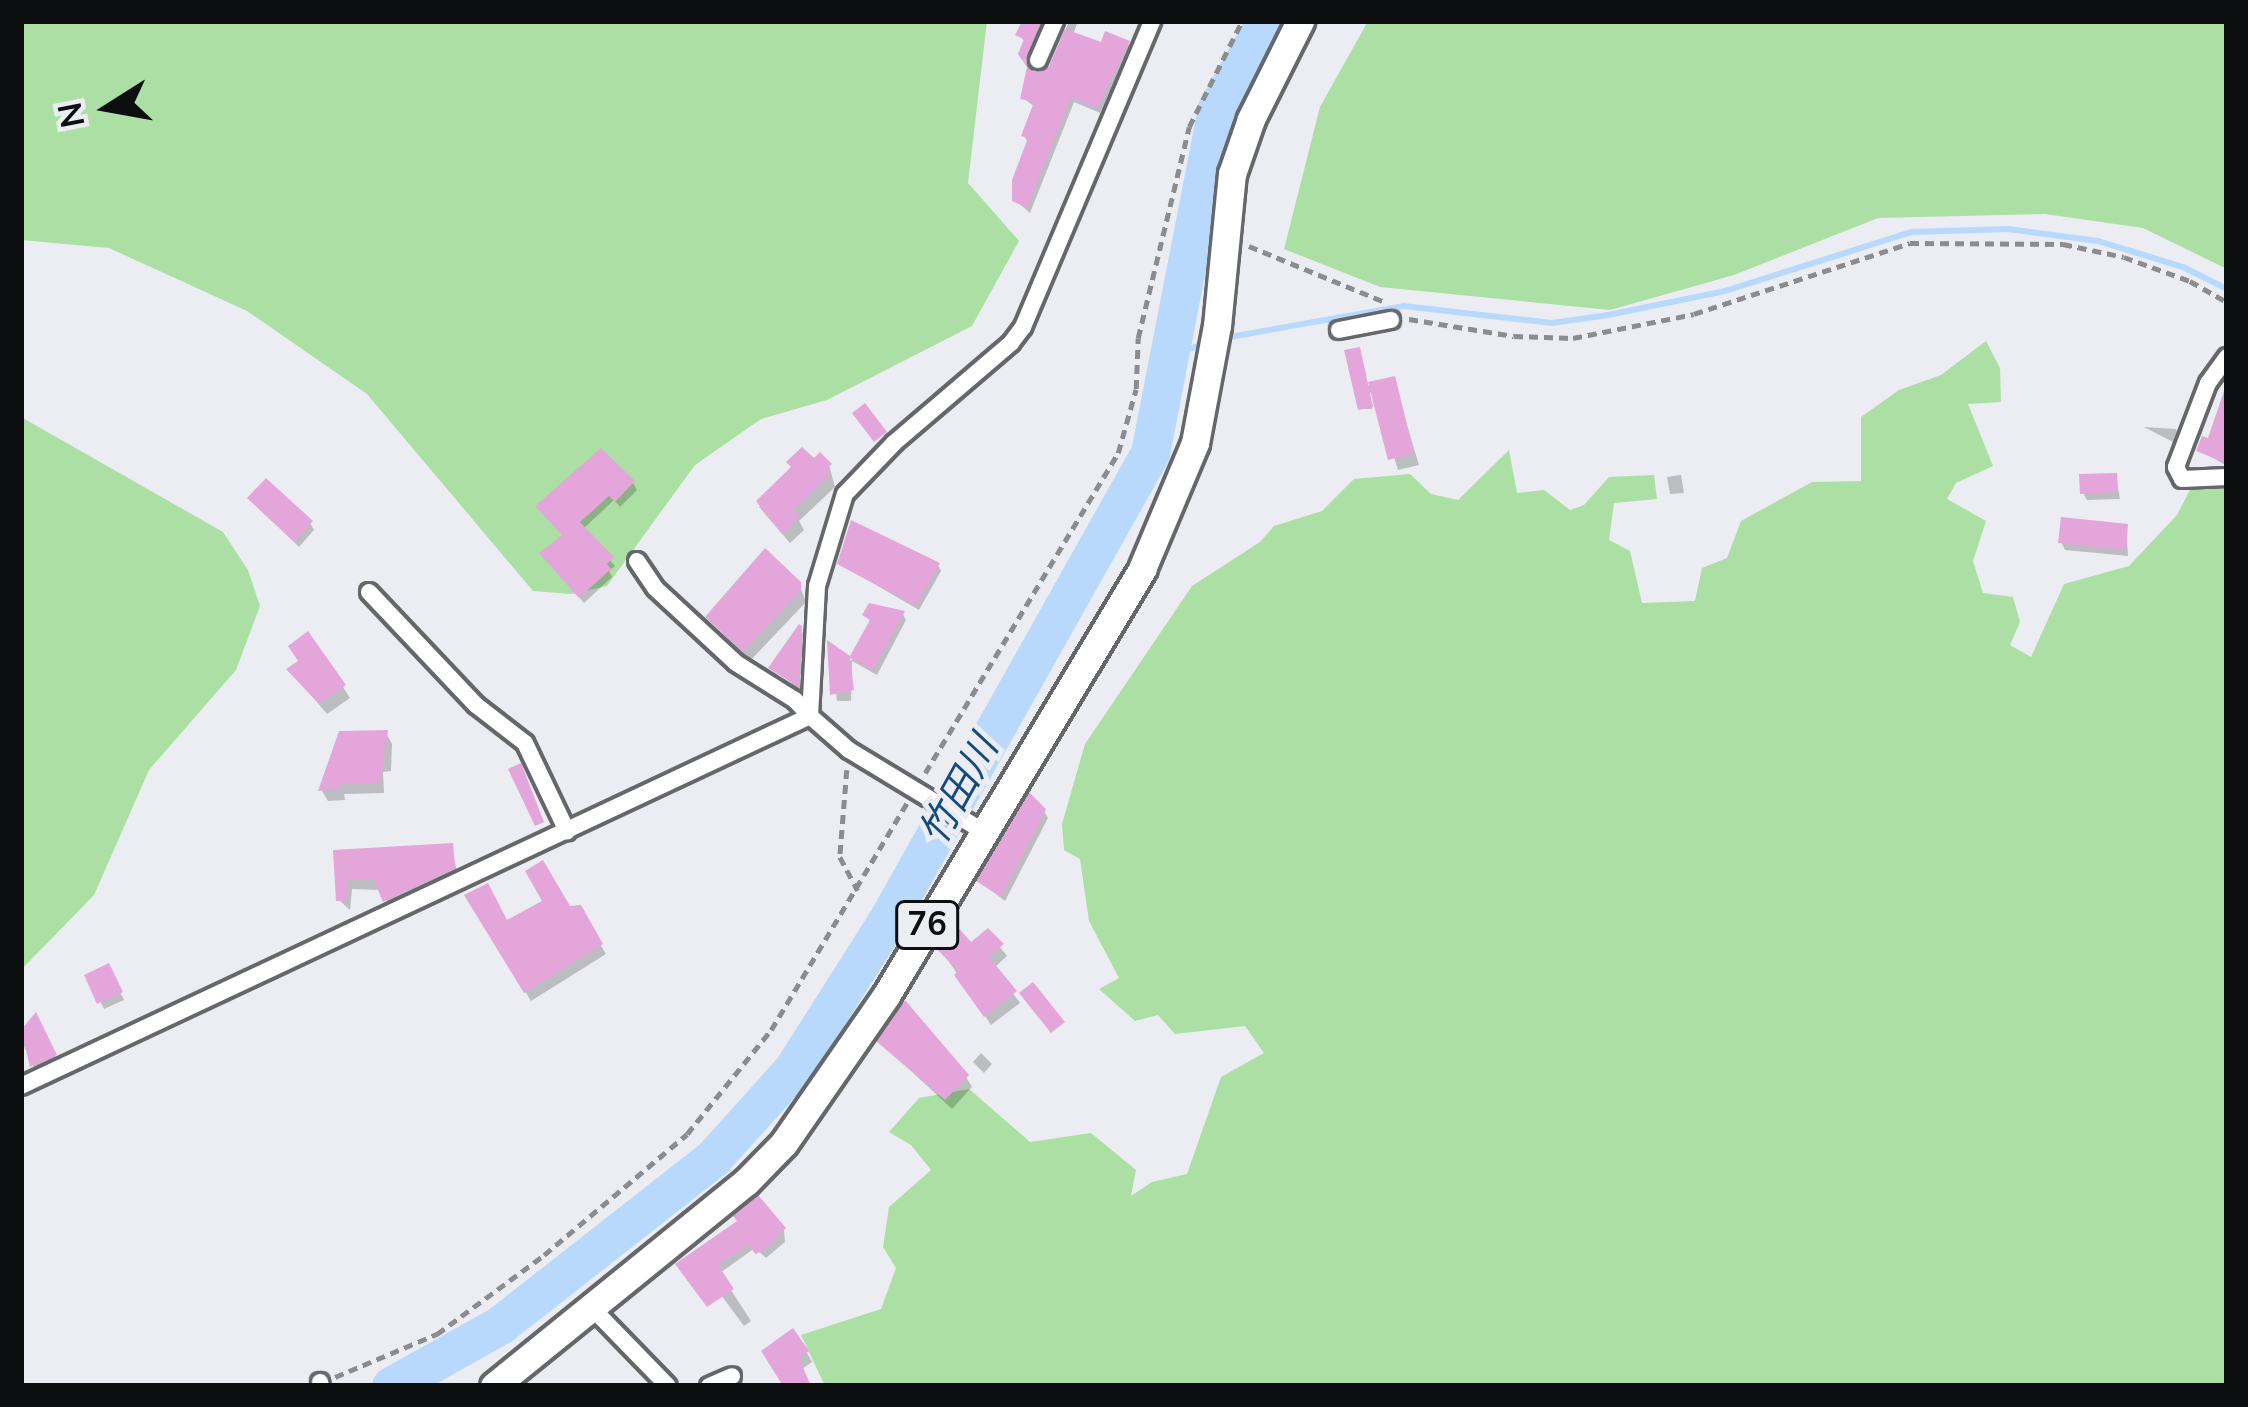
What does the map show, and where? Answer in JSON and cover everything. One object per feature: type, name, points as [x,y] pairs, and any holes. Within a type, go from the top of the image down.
[{"type":"main road","name":"76","points":[[494,1386],[594,1310],[746,1182],[784,1143],[875,1012],[976,827],[1142,569],[1170,514],[1195,443],[1213,357],[1232,174],[1251,119],[1300,21]]},
{"type":"street","points":[[1038,60],[1055,21]]},
{"type":"street","points":[[809,716],[817,586],[844,494],[1023,327],[1152,21]]},
{"type":"street","points":[[1339,330],[1389,312]]},
{"type":"street","points":[[2227,357],[2208,383],[2176,467],[2182,479],[2227,477]]},
{"type":"street","points":[[637,561],[655,588],[736,663],[795,700],[849,750],[976,827]]},
{"type":"street","points":[[369,592],[476,705],[525,742],[567,831]]},
{"type":"street","points":[[21,1086],[809,716]]},
{"type":"street","points":[[594,1310],[668,1386]]},
{"type":"street","points":[[709,1386],[733,1376]]},
{"type":"path","points":[[321,1384],[437,1334],[544,1256],[687,1134],[771,1030],[1118,453],[1136,388],[1138,338],[1189,127],[1242,21]]},
{"type":"path","points":[[1226,234],[1389,312],[1573,338],[1694,314],[1910,243],[2063,244],[2124,257],[2190,281],[2227,302]]},
{"type":"path","points":[[849,750],[840,857],[858,891]]},
{"type":"green space","points":[[21,21],[987,21],[968,183],[1019,241],[972,326],[827,400],[761,419],[695,465],[607,586],[571,594],[533,591],[367,394],[247,311],[109,248],[21,240]]},
{"type":"green space","points":[[1368,21],[2227,21],[2227,269],[2143,228],[2045,214],[1878,218],[1734,275],[1610,310],[1380,287],[1284,249],[1320,107]]},
{"type":"green space","points":[[1986,341],[2000,368],[2001,402],[1968,404],[1993,466],[1956,483],[1947,499],[1986,521],[1973,561],[1983,593],[2013,597],[2020,622],[2010,645],[2031,657],[2064,584],[2129,566],[2177,515],[2193,484],[2227,482],[2227,1386],[825,1386],[801,1335],[881,1309],[896,1268],[883,1247],[889,1207],[931,1170],[911,1145],[889,1132],[919,1098],[969,1089],[1030,1142],[1091,1133],[1136,1170],[1131,1196],[1152,1182],[1187,1174],[1221,1077],[1264,1053],[1245,1026],[1175,1034],[1158,1015],[1135,1021],[1099,989],[1119,978],[1089,921],[1080,859],[1064,850],[1062,824],[1085,744],[1192,586],[1260,542],[1274,526],[1322,511],[1354,479],[1410,474],[1431,494],[1458,500],[1509,450],[1517,493],[1544,490],[1570,510],[1584,505],[1609,477],[1654,475],[1657,499],[1614,503],[1609,540],[1630,551],[1642,603],[1695,601],[1702,568],[1727,558],[1741,521],[1812,482],[1861,481],[1861,417],[1899,390],[1941,375]]},
{"type":"green space","points":[[21,417],[223,532],[248,570],[260,606],[236,670],[149,770],[94,895],[21,970]]},
{"type":"building","points":[[1022,21],[1041,21],[1025,60],[1034,72],[1049,66],[1065,29],[1101,42],[1105,31],[1130,41],[1097,108],[1071,97],[1027,208],[1012,201],[1012,180],[1028,138],[1021,136],[1034,102],[1020,99],[1027,67],[1018,54],[1024,39],[1015,35]]},
{"type":"building","points":[[1360,347],[1373,407],[1358,410],[1344,350]]},
{"type":"building","points":[[1395,376],[1414,453],[1388,460],[1368,382]]},
{"type":"building","points":[[2224,391],[2226,463],[2196,451],[2202,436],[2208,438]]},
{"type":"building","points":[[865,403],[887,432],[874,442],[852,413]]},
{"type":"building","points":[[802,447],[814,458],[820,452],[832,464],[826,469],[831,474],[793,510],[800,516],[782,534],[756,501],[791,467],[786,462]]},
{"type":"building","points":[[601,448],[635,481],[615,502],[609,496],[580,522],[614,557],[607,564],[611,569],[579,598],[539,553],[562,535],[535,506]]},
{"type":"building","points":[[2117,473],[2118,492],[2080,494],[2079,474]]},
{"type":"building","points":[[266,478],[313,521],[294,542],[247,498]]},
{"type":"building","points":[[2061,517],[2128,524],[2126,550],[2058,543]]},
{"type":"building","points":[[851,520],[940,563],[916,606],[837,564]]},
{"type":"building","points":[[765,548],[801,582],[801,590],[743,652],[705,617]]},
{"type":"building","points":[[869,603],[905,611],[873,670],[850,658],[854,690],[830,695],[827,640],[850,656],[870,620],[862,615]]},
{"type":"building","points":[[802,626],[799,687],[768,668]]},
{"type":"building","points":[[308,631],[346,685],[319,704],[286,669],[298,661],[288,646]]},
{"type":"building","points":[[388,730],[380,783],[340,784],[340,789],[318,791],[339,731]]},
{"type":"building","points":[[521,763],[544,822],[535,826],[508,769]]},
{"type":"building","points":[[1029,792],[1046,809],[1001,897],[976,881]]},
{"type":"building","points":[[453,843],[455,868],[383,902],[374,880],[348,880],[346,901],[336,901],[333,850]]},
{"type":"building","points":[[543,860],[570,906],[581,905],[603,944],[524,993],[464,895],[488,883],[507,920],[542,901],[525,871]]},
{"type":"building","points":[[957,926],[971,942],[988,928],[1004,944],[989,957],[1017,991],[984,1017],[954,975],[958,971],[936,948]]},
{"type":"building","points":[[109,963],[123,992],[97,1004],[84,975]]},
{"type":"building","points":[[1033,982],[1065,1022],[1051,1033],[1019,993]]},
{"type":"building","points":[[905,1000],[969,1075],[945,1100],[876,1041]]},
{"type":"building","points":[[36,1012],[57,1055],[30,1067],[21,1030]]},
{"type":"building","points":[[758,1195],[786,1228],[763,1251],[755,1254],[749,1244],[718,1265],[734,1289],[707,1307],[675,1264],[737,1221],[733,1216]]},
{"type":"building","points":[[793,1328],[809,1351],[799,1358],[811,1386],[783,1386],[761,1351]]},
{"type":"waterway","name":"竹田川","points":[[391,1386],[500,1325],[712,1159],[793,1069],[887,921],[1150,453],[1217,108],[1266,21]]},
{"type":"waterway","points":[[1224,338],[1403,306],[1552,323],[1608,315],[1725,291],[1911,232],[2008,229],[2098,241],[2183,267],[2227,289]]},
{"type":"waterway","points":[[1162,373],[1189,349],[1206,343]]}]
